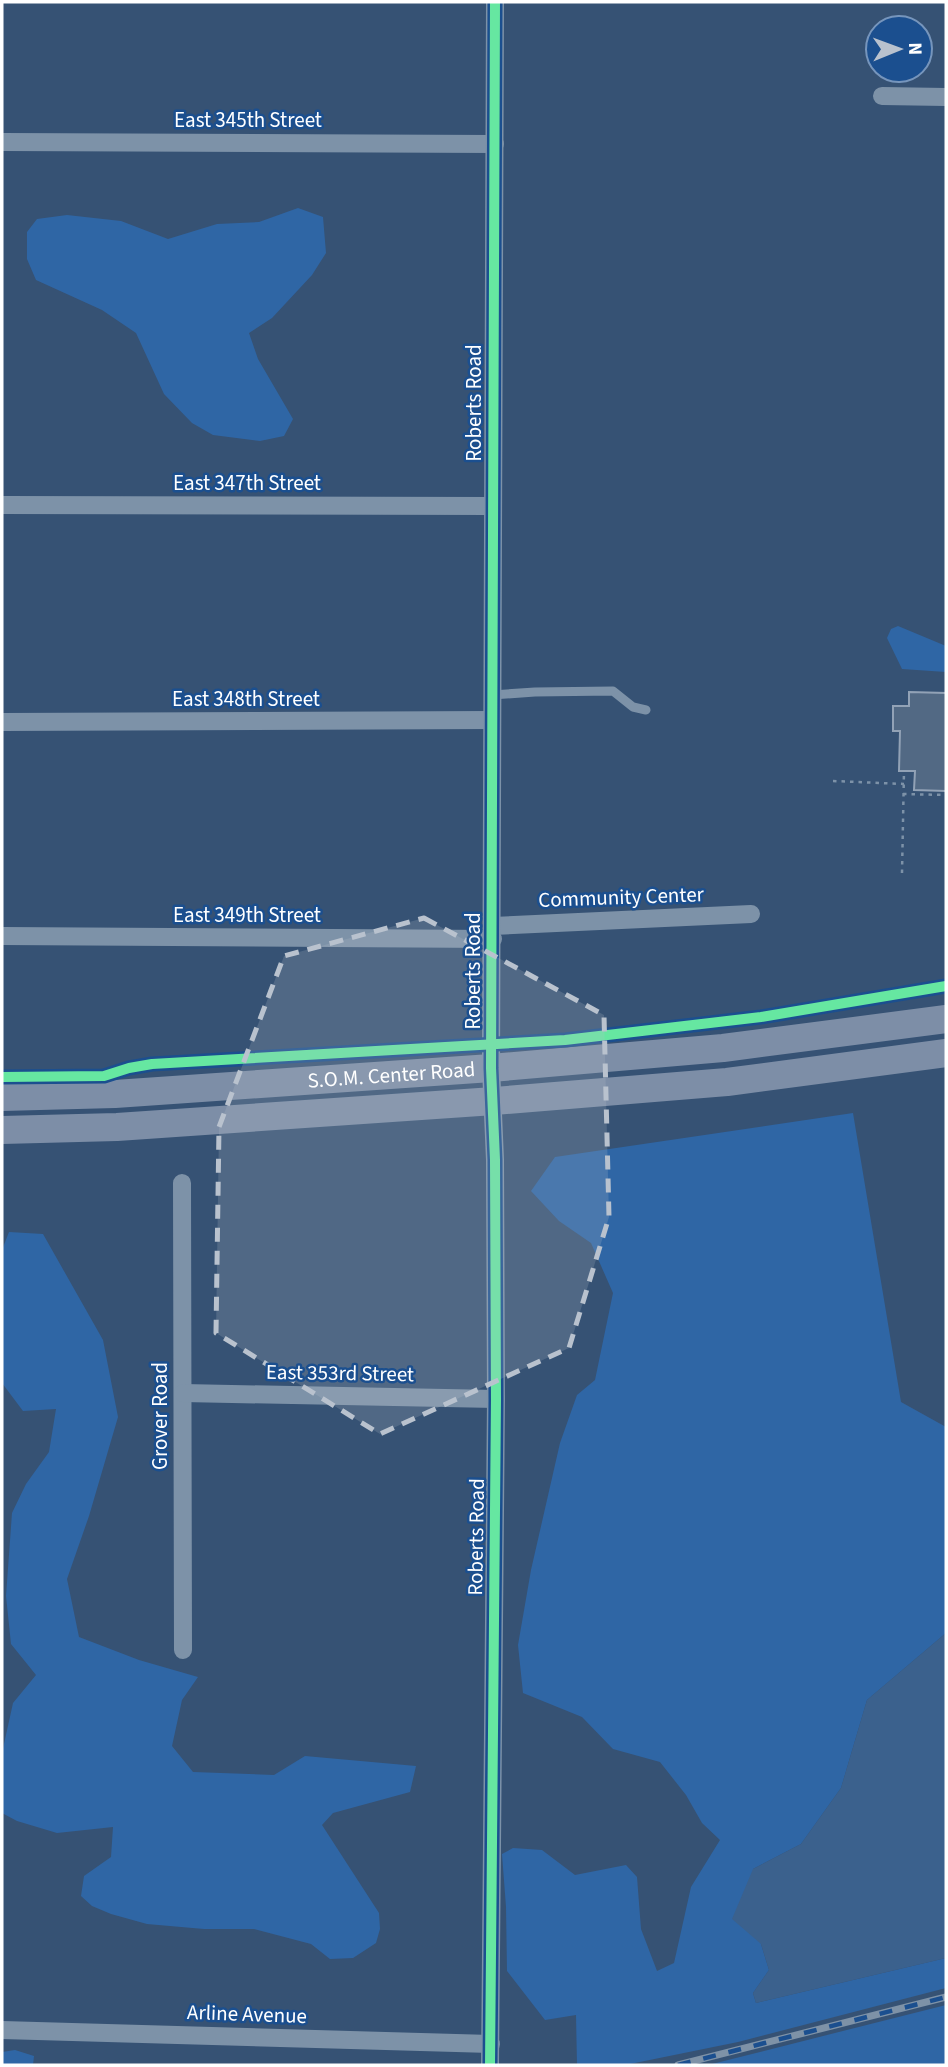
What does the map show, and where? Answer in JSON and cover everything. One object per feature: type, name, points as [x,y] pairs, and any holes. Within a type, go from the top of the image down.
[{"type":"main road","name":"S.O.M. Center Road","points":[[2,1097],[115,1094],[491,1068],[723,1048],[946,1019]]},
{"type":"main road","name":"S.O.M. Center Road","points":[[2,1130],[117,1127],[727,1082],[946,1053]]},
{"type":"street","name":"Roberts Road","points":[[491,2065],[496,1399],[494,1101],[491,1068],[495,2]]},
{"type":"street","points":[[882,96],[946,97]]},
{"type":"street","name":"East 345th Street","points":[[2,142],[495,144]]},
{"type":"street","name":"East 347th Street","points":[[2,505],[493,506]]},
{"type":"street","name":"East 348th Street","points":[[2,722],[491,720]]},
{"type":"street","name":"Community Center","points":[[493,932],[751,914]]},
{"type":"street","name":"East 349th Street","points":[[2,936],[493,932]]},
{"type":"street","name":"Grover Road","points":[[182,1183],[183,1650]]},
{"type":"street","name":"East 353rd Street","points":[[183,1393],[496,1399]]},
{"type":"street","name":"Arline Avenue","points":[[2,2030],[491,2044]]},
{"type":"lane","points":[[492,695],[613,691],[633,707],[646,710]]},
{"type":"path","points":[[902,873],[904,771]]},
{"type":"path","points":[[833,781],[904,783]]},
{"type":"path","points":[[903,794],[946,794]]},
{"type":"highlighted area","points":[[424,918],[604,1015],[609,1217],[569,1348],[380,1434],[216,1333],[219,1127],[284,956]]},
{"type":"shaded area","points":[[298,208],[323,217],[326,253],[312,275],[272,318],[249,333],[258,359],[293,419],[284,436],[260,441],[213,435],[192,423],[164,394],[136,333],[102,310],[36,280],[27,259],[27,232],[37,219],[67,215],[121,221],[168,239],[217,224],[259,222]]},
{"type":"shaded area","points":[[898,626],[946,646],[946,672],[902,669],[887,638],[891,629]]},
{"type":"shaded area","points":[[853,1113],[901,1402],[946,1427],[946,1633],[867,1700],[841,1788],[801,1844],[753,1869],[761,1944],[769,1970],[753,1993],[756,2003],[946,1958],[946,1988],[738,2042],[625,2065],[577,2065],[576,2015],[545,2020],[507,1971],[502,1854],[513,1848],[542,1850],[575,1875],[626,1865],[637,1877],[641,1929],[657,1971],[674,1963],[691,1887],[720,1840],[702,1823],[686,1795],[660,1762],[613,1749],[582,1717],[523,1693],[518,1645],[531,1570],[560,1443],[577,1395],[595,1380],[613,1293],[591,1243],[559,1221],[531,1191],[555,1157]]},
{"type":"shaded area","points":[[9,1232],[43,1234],[103,1340],[118,1417],[67,1579],[79,1637],[139,1660],[198,1677],[182,1700],[172,1746],[193,1772],[274,1775],[305,1756],[416,1766],[410,1792],[333,1813],[322,1825],[379,1913],[380,1929],[376,1943],[353,1958],[330,1959],[311,1944],[254,1929],[204,1929],[147,1924],[111,1914],[92,1906],[81,1896],[84,1876],[111,1857],[113,1827],[57,1833],[17,1821],[2,1813],[2,1753],[13,1703],[36,1675],[11,1644],[6,1596],[12,1513],[26,1484],[49,1452],[56,1409],[23,1411],[2,1383],[2,1250]]},
{"type":"shaded area","points":[[946,1633],[946,1958],[756,2003],[753,1993],[769,1970],[761,1944],[732,1919],[753,1869],[801,1844],[841,1788],[867,1700]]},
{"type":"shaded area","points":[[946,2005],[946,2065],[708,2065]]},
{"type":"shaded area","points":[[15,2050],[34,2056],[33,2065],[2,2065],[2,2052]]},
{"type":"building","points":[[909,692],[946,693],[946,791],[914,790],[915,771],[899,771],[900,731],[893,731],[893,706],[909,706]]},
{"type":"railway","points":[[678,2065],[946,1997]]},
{"type":"cycle path","points":[[490,2065],[496,1399],[495,1160],[491,1068],[495,2]]},
{"type":"cycle path","points":[[2,1077],[104,1076],[152,1064],[565,1040],[761,1017],[946,986]]}]
